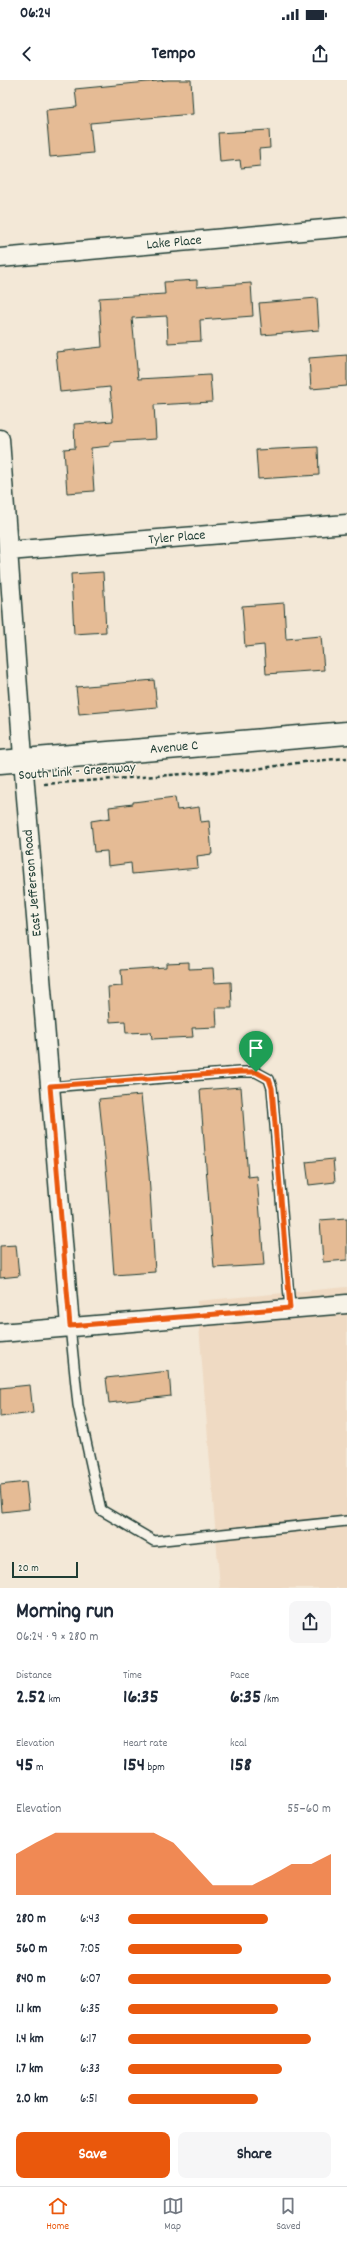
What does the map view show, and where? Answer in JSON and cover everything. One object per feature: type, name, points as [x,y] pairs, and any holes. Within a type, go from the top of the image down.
[{"type":"main road","name":"Avenue C","points":[[0,762],[347,733]]},
{"type":"street","name":"Lake Place","points":[[0,258],[347,227]]},
{"type":"street","name":"East Jefferson Road","points":[[0,439],[23,760],[70,1326]]},
{"type":"street","name":"Tyler Place","points":[[8,552],[347,524]]},
{"type":"street","points":[[0,1333],[347,1304]]},
{"type":"lane","points":[[50,1086],[240,1072],[256,1072],[269,1079],[272,1088],[290,1308]]},
{"type":"lane","points":[[70,1326],[78,1405],[101,1510],[154,1541],[347,1521]]},
{"type":"path","name":"South Link - Greenway","points":[[25,785],[256,769],[347,758]]},
{"type":"shaded area","points":[[347,1287],[347,1588],[220,1588],[197,1301]]},
{"type":"building","points":[[168,80],[191,80],[193,114],[90,123],[93,153],[50,157],[46,110],[77,107],[75,89]]},
{"type":"building","points":[[269,130],[270,148],[259,149],[260,166],[241,168],[240,160],[220,162],[218,133]]},
{"type":"building","points":[[197,280],[197,287],[251,283],[253,316],[200,320],[201,341],[168,343],[167,316],[132,318],[138,379],[210,375],[212,402],[154,405],[156,439],[110,442],[110,446],[91,448],[94,491],[67,493],[64,449],[75,448],[74,424],[113,421],[110,387],[60,392],[56,352],[102,347],[99,298],[165,294],[164,282]]},
{"type":"building","points":[[317,298],[319,330],[262,335],[259,303]]},
{"type":"building","points":[[347,355],[347,386],[311,389],[309,358]]},
{"type":"building","points":[[318,447],[319,475],[258,479],[256,450]]},
{"type":"building","points":[[103,572],[106,632],[74,634],[71,574]]},
{"type":"building","points":[[284,603],[286,639],[321,636],[324,670],[266,674],[264,645],[245,647],[242,606]]},
{"type":"building","points":[[154,680],[157,707],[79,714],[76,687]]},
{"type":"building","points":[[175,797],[177,810],[199,807],[201,822],[209,821],[212,854],[197,856],[198,868],[132,874],[131,863],[108,866],[107,851],[94,852],[91,821],[110,818],[109,807],[133,804],[133,802]]},
{"type":"building","points":[[189,962],[189,969],[213,968],[214,983],[231,982],[232,1008],[216,1008],[217,1027],[192,1028],[193,1037],[152,1039],[151,1032],[126,1033],[125,1021],[110,1022],[108,987],[122,986],[121,970],[166,967],[166,963]]},
{"type":"building","points":[[241,1087],[248,1177],[257,1176],[264,1265],[214,1268],[200,1090]]},
{"type":"building","points":[[141,1095],[149,1174],[155,1272],[114,1275],[107,1178],[99,1099]]},
{"type":"building","points":[[333,1159],[335,1182],[309,1185],[306,1162]]},
{"type":"building","points":[[347,1218],[347,1260],[323,1262],[320,1220]]},
{"type":"building","points":[[16,1245],[19,1276],[0,1278],[0,1246]]},
{"type":"building","points":[[169,1371],[171,1396],[109,1403],[106,1378]]},
{"type":"building","points":[[30,1385],[33,1413],[0,1417],[0,1388]]},
{"type":"building","points":[[26,1482],[29,1509],[2,1512],[0,1485]]},
{"type":"route","points":[[256,1072],[269,1079],[272,1088],[290,1308],[70,1326],[50,1086],[256,1072]]}]
